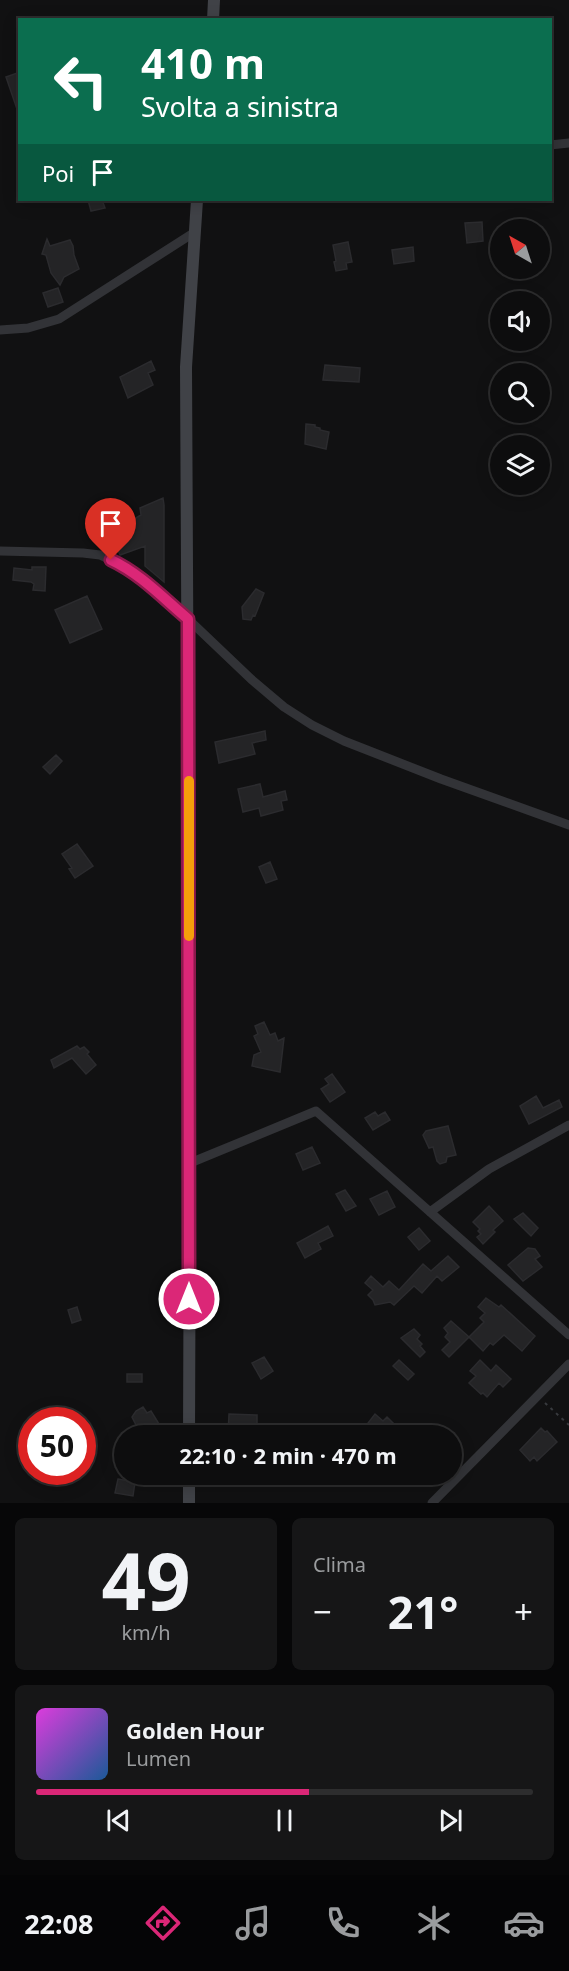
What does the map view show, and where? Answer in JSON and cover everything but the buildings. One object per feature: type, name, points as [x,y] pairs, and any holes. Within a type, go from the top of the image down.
[{"type":"main road","points":[[213,18],[214,0]]},
{"type":"main road","points":[[189,1425],[186,368],[199,201]]},
{"type":"main road","points":[[189,1485],[189,1503]]},
{"type":"street","points":[[552,145],[569,143]]},
{"type":"street","points":[[0,330],[28,328],[59,319],[195,232]]},
{"type":"street","points":[[0,551],[100,555],[123,566],[188,619],[284,707],[312,725],[344,741],[408,766],[569,825]]},
{"type":"street","points":[[190,1163],[316,1111],[569,1335]]},
{"type":"street","points":[[430,1212],[489,1169],[569,1125]]},
{"type":"street","points":[[432,1503],[569,1364]]},
{"type":"path","points":[[537,1396],[569,1425]]},
{"type":"slow traffic","points":[[189,781],[189,936]]},
{"type":"route","points":[[111,560],[148,584],[188,619],[189,1299]]}]
